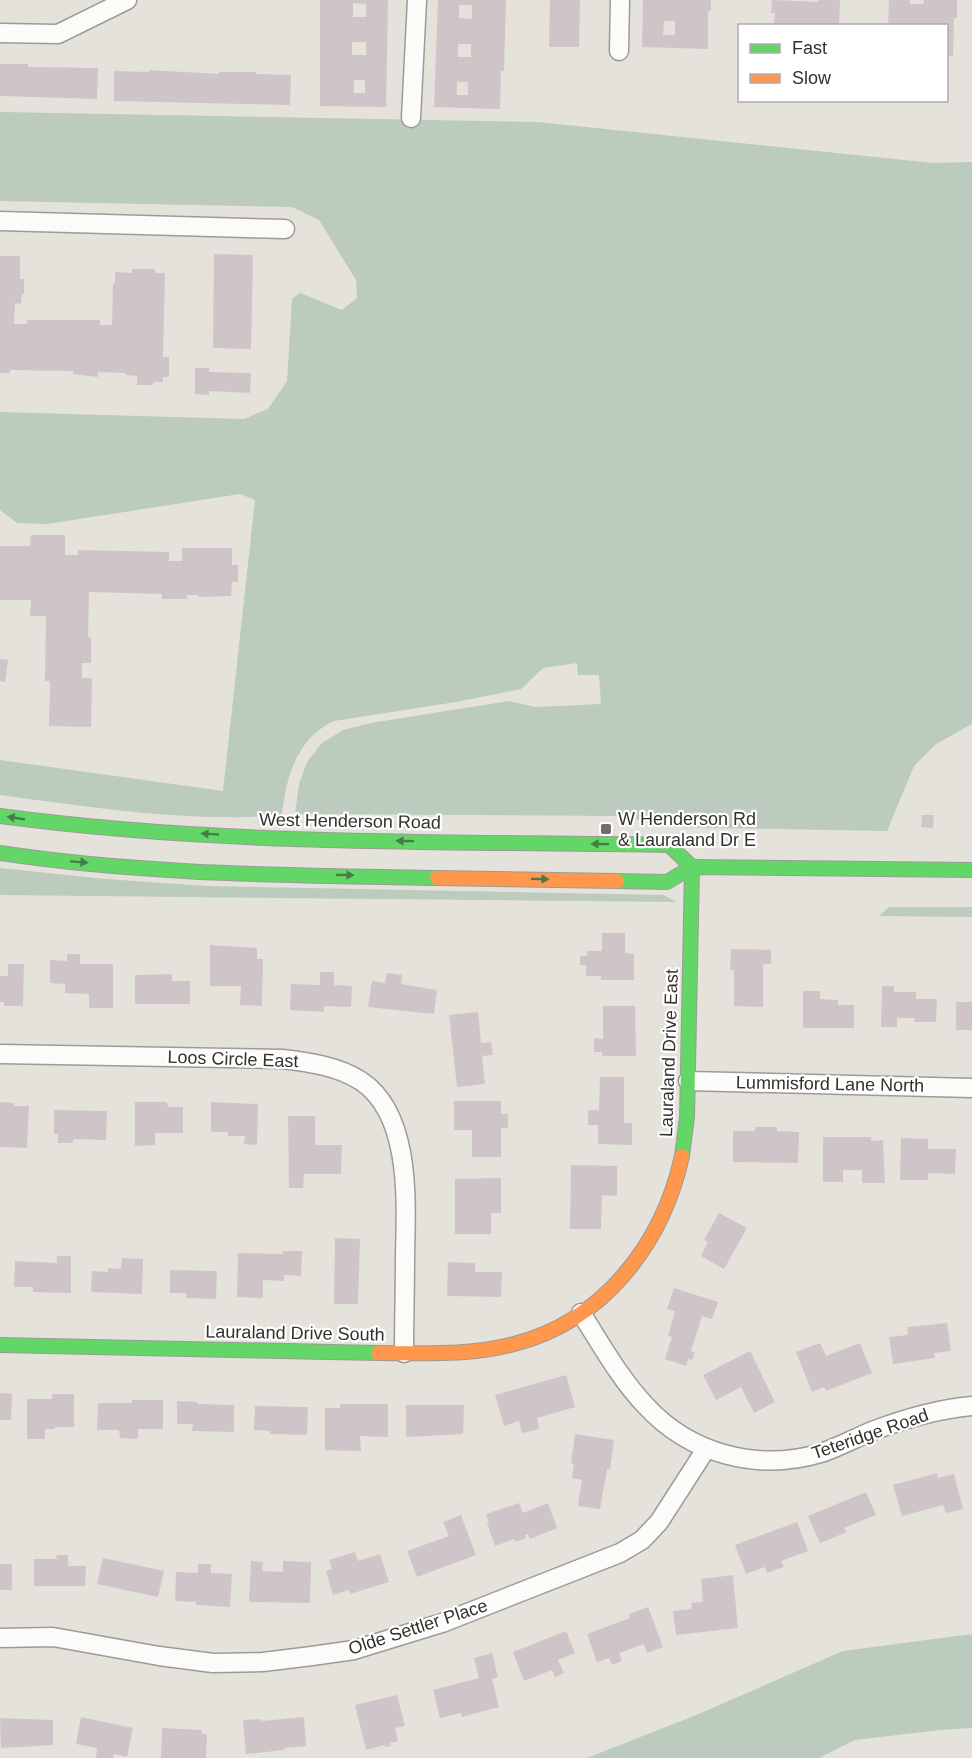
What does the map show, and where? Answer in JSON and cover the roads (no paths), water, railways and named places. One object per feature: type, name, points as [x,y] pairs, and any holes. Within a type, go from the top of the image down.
[{"type":"main road","name":"West Henderson Road","points":[[0,816],[150,831],[287,839],[669,845],[692,867]]},
{"type":"main road","points":[[0,853],[29,858],[154,868],[286,874],[651,882],[667,882],[692,867],[972,870]]},
{"type":"main road","name":"Lauraland Drive East","points":[[581,1313],[623,1276],[643,1253],[659,1225],[683,1157],[687,1117],[692,867]]},
{"type":"main road","name":"Lauraland Drive South","points":[[0,1345],[453,1354],[486,1351],[519,1343],[553,1329],[581,1313]]},
{"type":"street","points":[[0,33],[58,34],[127,0]]},
{"type":"street","points":[[411,118],[417,0]]},
{"type":"street","points":[[619,51],[620,0]]},
{"type":"street","points":[[0,221],[285,230]]},
{"type":"street","name":"Loos Circle East","points":[[0,1054],[282,1059],[339,1070],[362,1081],[377,1097],[390,1117],[398,1138],[404,1170],[406,1207],[404,1353]]},
{"type":"street","name":"Lummisford Lane North","points":[[687,1081],[972,1088]]},
{"type":"street","name":"Teteridge Road","points":[[581,1313],[645,1406],[670,1428],[706,1449],[745,1459],[794,1459],[821,1453],[875,1430],[932,1412],[972,1406]]},
{"type":"street","name":"Olde Settler Place","points":[[0,1638],[53,1637],[213,1663],[263,1662],[354,1650],[442,1623],[620,1553],[642,1540],[659,1522],[706,1449]]},
{"type":"place","name":"W Henderson Rd & Lauraland Dr E","points":[[606,829]]}]
